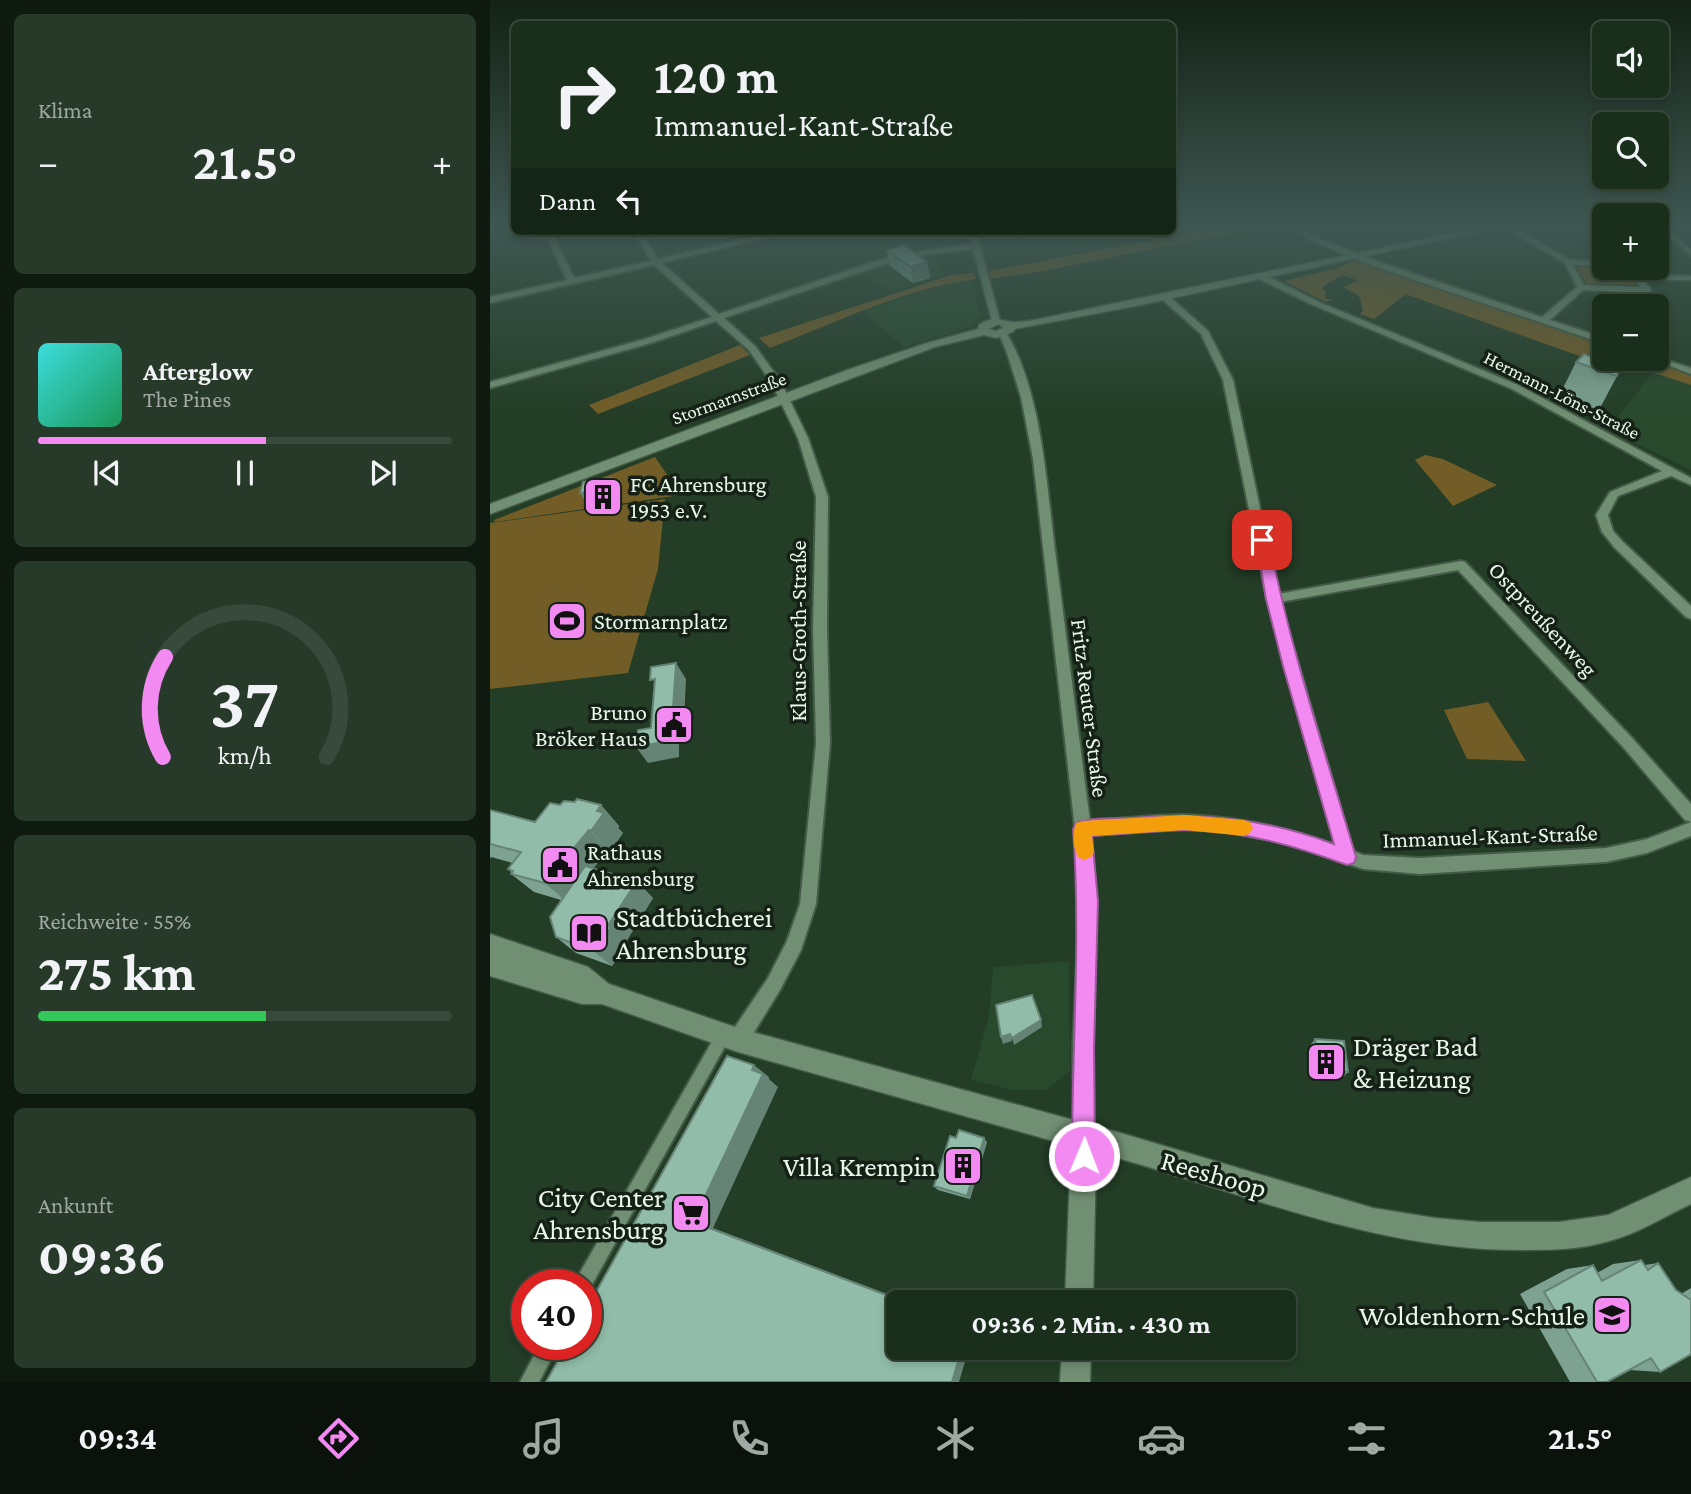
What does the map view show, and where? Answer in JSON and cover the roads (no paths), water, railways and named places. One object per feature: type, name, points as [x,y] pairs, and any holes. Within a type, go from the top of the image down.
[{"type":"street","points":[[490,300],[542,288]]},
{"type":"street","name":"Klaus-Groth-Straße","points":[[593,1269],[774,984],[795,944],[808,904],[823,743],[820,629],[822,497],[803,438],[785,397],[752,348],[684,288]]},
{"type":"street","points":[[490,385],[628,347],[803,288]]},
{"type":"street","name":"Fritz-Reuter-Straße","points":[[990,288],[1026,397],[1038,459],[1083,829],[1088,901],[1083,1049],[1084,1136]]},
{"type":"street","name":"Stormarnstraße","points":[[490,509],[898,356],[984,331],[985,325],[1003,327],[1207,288]]},
{"type":"street","name":"Hermann-Löns-Straße","points":[[1284,288],[1532,395],[1691,482]]},
{"type":"street","points":[[1449,288],[1592,337]]},
{"type":"street","points":[[1544,320],[1578,288]]},
{"type":"street","points":[[1622,288],[1646,288]]},
{"type":"street","points":[[1166,298],[1205,333],[1227,380],[1273,599],[1347,857]]},
{"type":"street","points":[[1669,363],[1691,371]]},
{"type":"street","points":[[1671,472],[1614,494],[1602,515],[1608,532],[1618,544],[1691,614]]},
{"type":"street","name":"Ostpreußenweg","points":[[1273,599],[1461,565],[1628,743],[1691,816]]},
{"type":"street","name":"Immanuel-Kant-Straße","points":[[1083,829],[1185,822],[1227,825],[1296,838],[1347,857],[1379,864],[1420,866],[1581,858],[1647,845],[1691,829]]},
{"type":"street","points":[[490,944],[580,975],[590,980],[602,993]]},
{"type":"street","points":[[490,965],[582,993],[602,993]]},
{"type":"street","name":"Reeshoop","points":[[602,993],[737,1043],[1084,1136],[1373,1221],[1457,1234],[1543,1237],[1609,1228],[1691,1190]]},
{"type":"street","points":[[1079,1290],[1084,1136]]},
{"type":"street","points":[[529,1382],[541,1360]]},
{"type":"street","points":[[1074,1382],[1076,1360]]},
{"type":"place","name":"FC Ahrensburg 1953 e.V.","points":[[603,497]]},
{"type":"place","name":"Stormarnplatz","points":[[567,621]]},
{"type":"place","name":"Bruno Bröker Haus","points":[[674,725]]},
{"type":"place","name":"Rathaus Ahrensburg","points":[[560,865]]},
{"type":"place","name":"Stadtbücherei Ahrensburg","points":[[589,933]]},
{"type":"place","name":"Dräger Bad & Heizung","points":[[1326,1062]]},
{"type":"place","name":"Villa Krempin","points":[[963,1166]]},
{"type":"place","name":"City Center Ahrensburg","points":[[691,1213]]},
{"type":"place","name":"Woldenhorn-Schule","points":[[1612,1315]]}]
